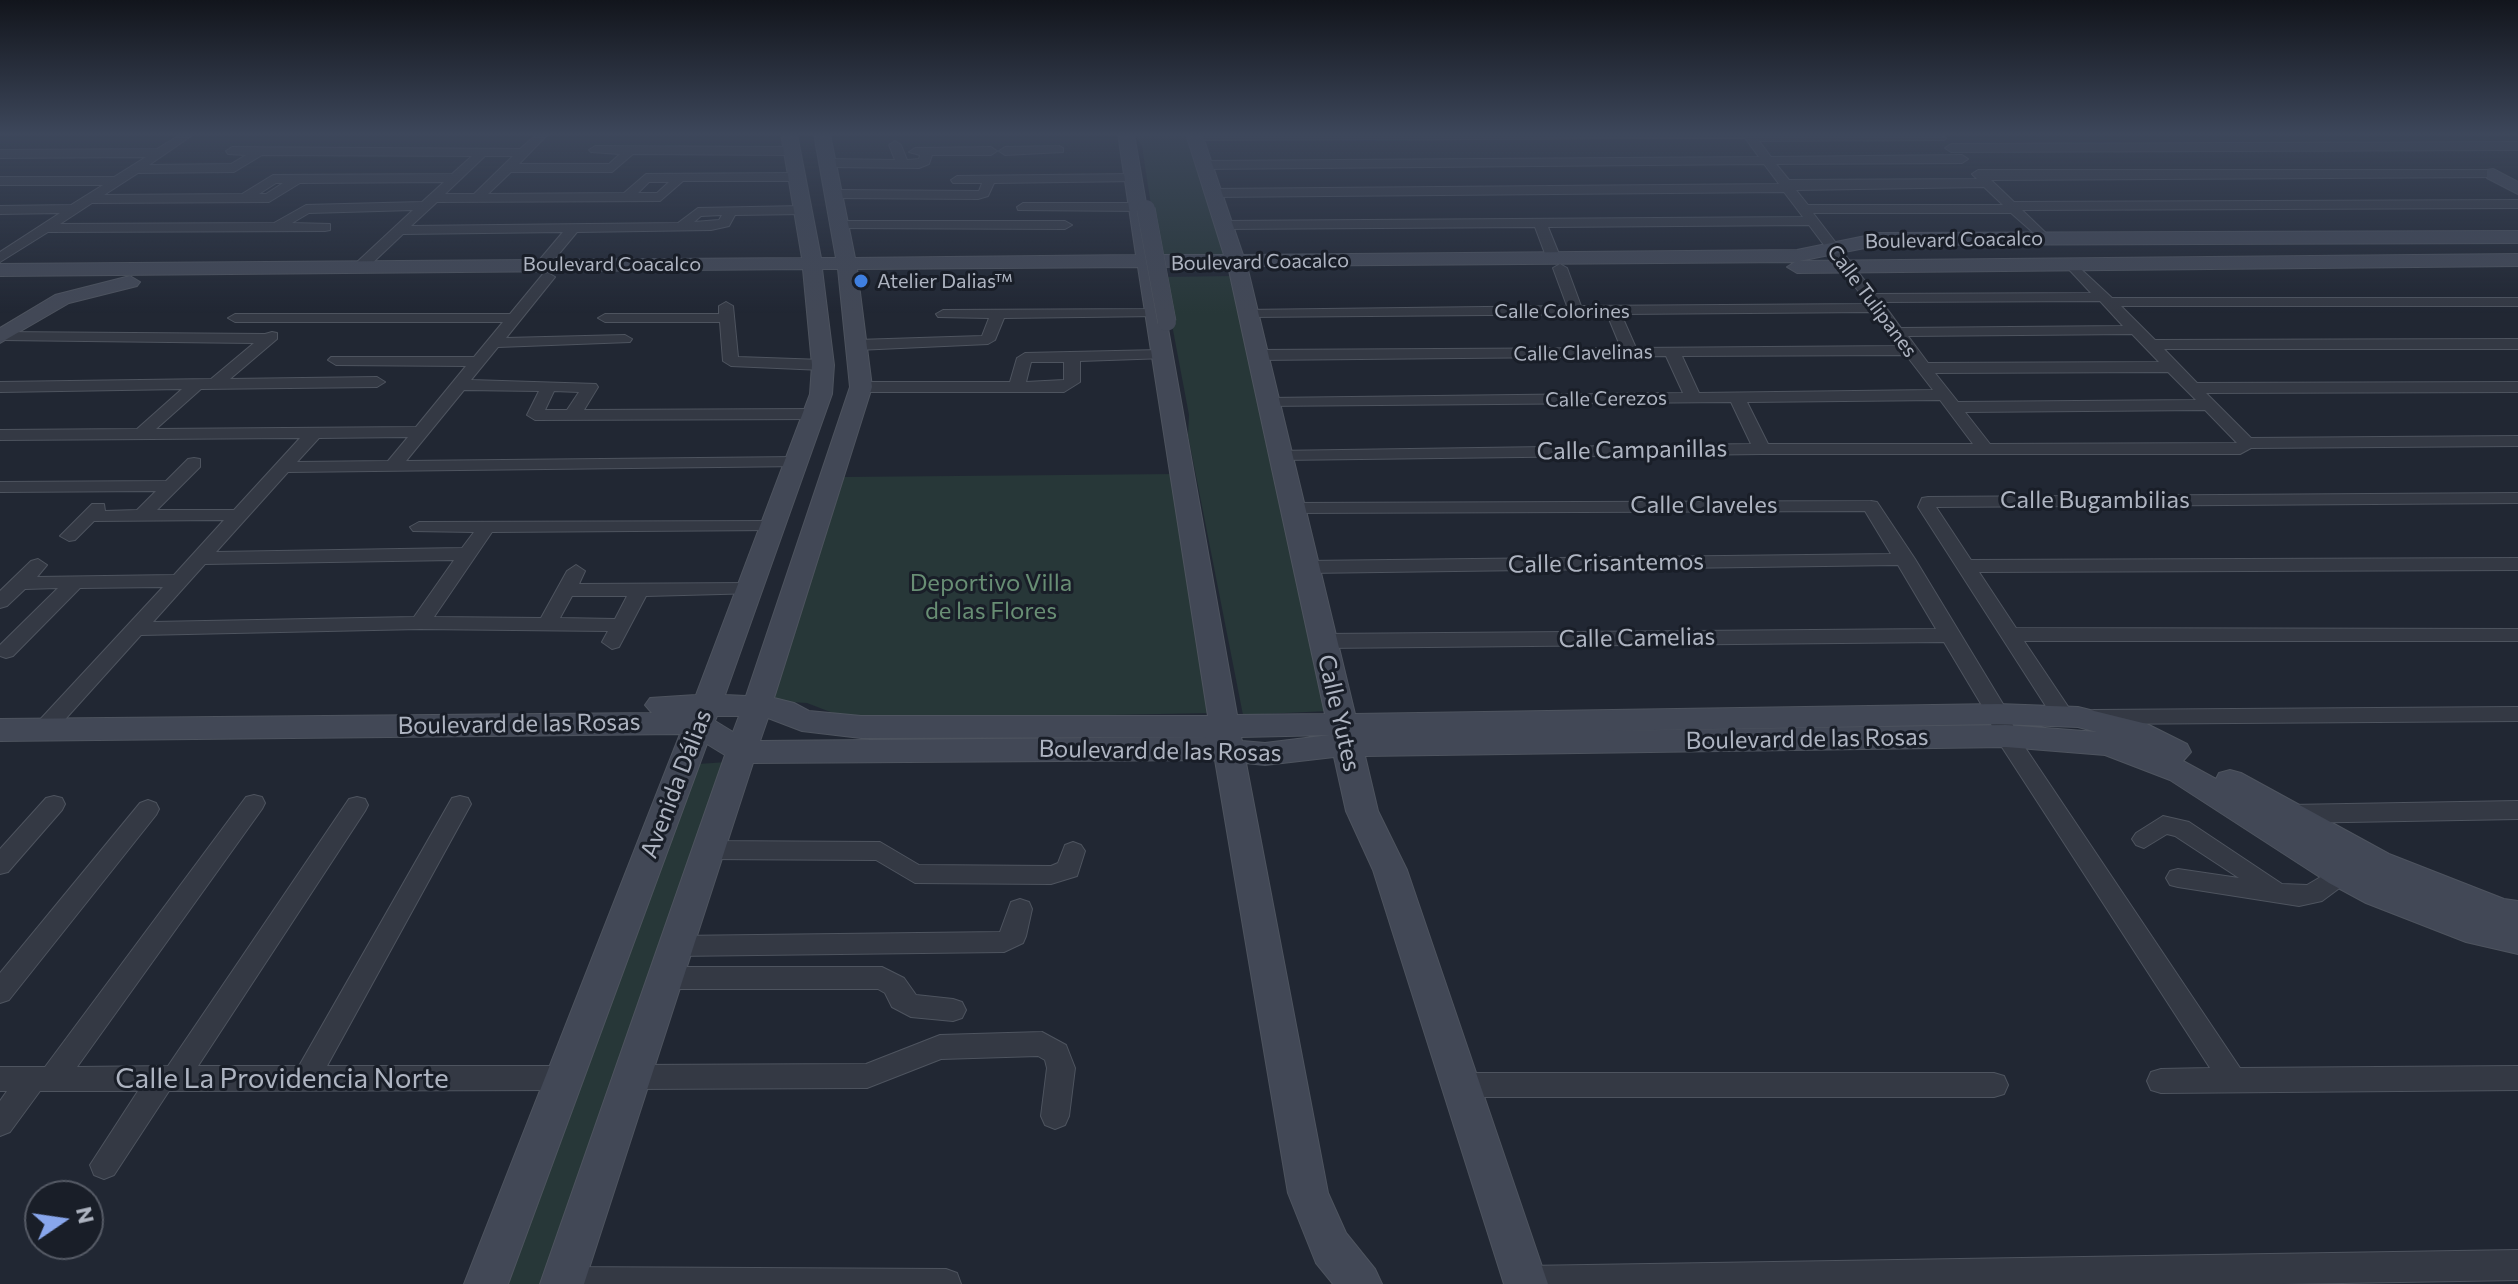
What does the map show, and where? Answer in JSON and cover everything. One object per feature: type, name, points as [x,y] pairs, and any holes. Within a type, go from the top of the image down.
[{"type":"main road","name":"Avenida Dálias","points":[[486,1284],[815,414],[823,365],[813,270],[800,194]]},
{"type":"main road","name":"Avenida Dálias","points":[[562,1283],[861,387],[847,269],[834,194]]},
{"type":"main road","points":[[1138,194],[1161,318],[1161,355],[1180,448],[1227,736],[1308,1193],[1331,1248],[1360,1284]]},
{"type":"main road","points":[[1140,194],[1147,269],[1184,408],[1180,448]]},
{"type":"main road","name":"Calle Yutes","points":[[1212,194],[1249,313],[1362,811],[1390,870],[1526,1282]]},
{"type":"main road","name":"Boulevard Coacalco","points":[[5,275],[151,278],[546,270],[1147,269],[1557,263],[1797,256],[1880,239],[2518,237]]},
{"type":"main road","name":"Boulevard Coacalco","points":[[1557,263],[1846,267],[2518,260]]},
{"type":"main road","name":"Boulevard Coacalco","points":[[5,275],[361,266],[546,270]]},
{"type":"main road","points":[[1,332],[37,291],[30,284],[5,275]]},
{"type":"main road","points":[[1,332],[62,299],[151,278]]},
{"type":"main road","name":"Boulevard de las Rosas","points":[[0,730],[50,722],[703,715],[757,706],[784,710],[802,721],[861,727],[1227,736],[1278,754],[1344,734],[2002,725],[2071,717],[2147,738],[2377,863],[2514,926]]},
{"type":"main road","name":"Boulevard de las Rosas","points":[[0,713],[50,722]]},
{"type":"main road","points":[[703,715],[742,751]]},
{"type":"main road","name":"Boulevard de las Rosas","points":[[2002,725],[2109,745],[2151,758],[2208,786],[2341,874],[2427,914],[2478,932],[2514,926]]},
{"type":"main road","name":"Boulevard de las Rosas","points":[[742,751],[1227,736]]},
{"type":"street","points":[[0,258],[97,194]]},
{"type":"street","points":[[89,199],[245,198],[273,197],[277,194]]},
{"type":"street","points":[[361,266],[437,194]]},
{"type":"street","points":[[478,197],[481,194]]},
{"type":"street","points":[[627,198],[631,194]]},
{"type":"street","points":[[277,227],[302,210],[478,197],[627,198],[660,197],[663,194]]},
{"type":"street","points":[[834,194],[981,194]]},
{"type":"street","points":[[1473,194],[1569,207],[1810,215],[2012,207],[2518,204]]},
{"type":"street","points":[[1222,225],[1540,223],[1590,194]]},
{"type":"street","name":"Calle Tulipanes","points":[[1795,194],[1872,303],[1985,449]]},
{"type":"street","points":[[1998,194],[2044,238]]},
{"type":"street","points":[[1018,225],[1024,204],[1142,208]]},
{"type":"street","points":[[840,225],[1064,228],[1067,207]]},
{"type":"street","points":[[313,237],[347,208]]},
{"type":"street","points":[[0,210],[73,209]]},
{"type":"street","points":[[399,230],[718,226],[731,210]]},
{"type":"street","points":[[681,227],[698,212],[803,210]]},
{"type":"street","points":[[1540,223],[1576,311]]},
{"type":"street","points":[[44,228],[325,227]]},
{"type":"street","points":[[392,467],[515,318],[573,228]]},
{"type":"street","points":[[2070,263],[2247,443]]},
{"type":"street","name":"Calle Colorines","points":[[1249,313],[1576,311],[2107,300],[2518,302]]},
{"type":"street","points":[[211,338],[248,307]]},
{"type":"street","points":[[950,342],[942,310],[1161,318]]},
{"type":"street","points":[[1612,310],[1631,353]]},
{"type":"street","points":[[589,340],[609,312],[641,318],[725,312],[731,361],[823,365]]},
{"type":"street","points":[[857,345],[988,340],[998,314]]},
{"type":"street","points":[[235,318],[515,318]]},
{"type":"street","points":[[215,384],[294,318]]},
{"type":"street","points":[[494,343],[589,340],[621,345],[641,318]]},
{"type":"street","points":[[1896,332],[2135,330]]},
{"type":"street","points":[[1,332],[269,339]]},
{"type":"street","points":[[2151,345],[2518,344]]},
{"type":"street","points":[[315,382],[352,345]]},
{"type":"street","name":"Calle Clavelinas","points":[[1257,355],[1909,350]]},
{"type":"street","points":[[1672,352],[1693,398]]},
{"type":"street","points":[[1017,387],[1025,358],[1161,355]]},
{"type":"street","points":[[861,387],[1070,386],[1072,357]]},
{"type":"street","points":[[336,360],[478,362]]},
{"type":"street","points":[[0,387],[315,382],[372,388],[398,361]]},
{"type":"street","points":[[1923,368],[2173,367]]},
{"type":"street","points":[[141,434],[197,384]]},
{"type":"street","points":[[459,385],[590,387],[573,414]]},
{"type":"street","points":[[549,386],[535,415],[815,414]]},
{"type":"street","points":[[2193,388],[2518,387]]},
{"type":"street","points":[[1736,397],[1762,449]]},
{"type":"street","name":"Calle Cerezos","points":[[1268,403],[1736,397],[2210,405]]},
{"type":"street","points":[[0,435],[421,432]]},
{"type":"street","points":[[50,722],[314,433]]},
{"type":"street","name":"Calle Campanillas","points":[[1280,455],[1762,449],[2240,449],[2247,443],[2518,441]]},
{"type":"street","points":[[283,467],[798,462]]},
{"type":"street","points":[[141,516],[194,463]]},
{"type":"street","points":[[69,536],[121,486]]},
{"type":"street","points":[[0,487],[171,486]]},
{"type":"street","name":"Calle Bugambilias","points":[[2071,717],[2010,634],[1927,507],[1928,502],[2518,498]]},
{"type":"street","name":"Calle Claveles","points":[[1292,508],[1863,503],[1877,510],[2002,725],[2233,1080]]},
{"type":"street","points":[[90,516],[239,515]]},
{"type":"street","points":[[396,556],[424,520],[487,526],[775,525]]},
{"type":"street","points":[[420,623],[487,526]]},
{"type":"street","points":[[200,558],[468,554]]},
{"type":"street","name":"Calle Crisantemos","points":[[1307,567],[1906,559]]},
{"type":"street","points":[[1965,566],[2518,564]]},
{"type":"street","points":[[0,602],[38,565]]},
{"type":"street","points":[[548,623],[576,571]]},
{"type":"street","points":[[20,583],[179,581]]},
{"type":"street","points":[[3,641],[25,631],[75,582]]},
{"type":"street","points":[[135,629],[548,623],[616,633],[640,589]]},
{"type":"street","points":[[566,590],[751,589]]},
{"type":"street","points":[[2010,634],[2518,635]]},
{"type":"street","name":"Calle Camelias","points":[[1323,641],[1951,635]]},
{"type":"street","points":[[2071,717],[2518,714]]},
{"type":"street","points":[[0,1123],[42,1079],[254,803]]},
{"type":"street","points":[[0,865],[54,804]]},
{"type":"street","points":[[306,1079],[460,804]]},
{"type":"street","points":[[104,1165],[168,1079],[357,805]]},
{"type":"street","points":[[0,992],[148,809]]},
{"type":"street","points":[[2288,814],[2518,810]]},
{"type":"street","points":[[2144,839],[2163,825],[2181,828],[2279,892]]},
{"type":"street","points":[[708,850],[880,851],[915,874],[1051,875],[1069,869],[1073,851]]},
{"type":"street","points":[[2178,878],[2313,894],[2341,874]]},
{"type":"street","points":[[676,946],[1004,942],[1014,936],[1020,909]]},
{"type":"street","points":[[665,978],[882,978],[895,986],[901,999],[911,1006],[953,1010]]},
{"type":"street","points":[[632,1077],[867,1076],[940,1047],[1042,1044],[1057,1053],[1061,1068],[1055,1116]]},
{"type":"street","name":"Calle La Providencia Norte","points":[[0,1079],[564,1078]]},
{"type":"street","points":[[2161,1081],[2518,1078]]},
{"type":"street","points":[[1460,1085],[1994,1085]]},
{"type":"street","points":[[1526,1282],[2232,1276],[2518,1265]]},
{"type":"street","points":[[562,1283],[946,1284]]},
{"type":"green space","points":[[1149,194],[1206,194],[1225,255],[1159,257]]},
{"type":"green space","points":[[1234,276],[1328,711],[1243,715],[1188,435],[1189,415],[1163,277]]},
{"type":"green space","name":"Deportivo Villa de las Flores","points":[[1176,474],[1212,713],[851,720],[807,703],[773,701],[844,477]]},
{"type":"green space","points":[[727,762],[550,1284],[507,1284],[698,764]]},
{"type":"place","name":"Atelier Dalias™","points":[[861,281]]}]
